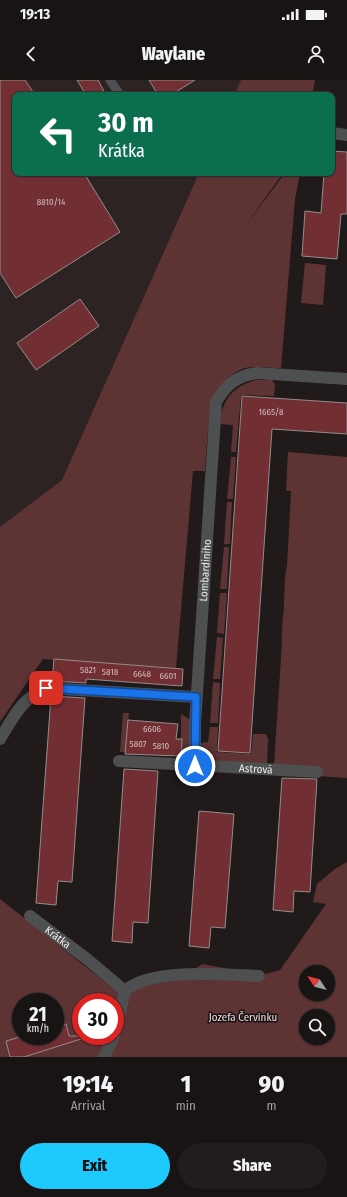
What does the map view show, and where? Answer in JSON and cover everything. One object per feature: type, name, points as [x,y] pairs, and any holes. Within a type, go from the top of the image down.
[{"type":"street","points":[[335,133],[347,135]]},
{"type":"street","name":"Lombardiniho","points":[[195,766],[196,697],[216,402],[224,389],[233,380],[257,373],[347,379]]},
{"type":"street","points":[[0,738],[23,702],[35,693],[46,688],[196,697]]},
{"type":"street","name":"Astrová","points":[[119,761],[317,772]]},
{"type":"street","name":"Krátka","points":[[30,916],[87,959],[125,991]]},
{"type":"street","points":[[124,995],[125,991],[133,984],[180,973],[259,976]]},
{"type":"street","points":[[104,1057],[110,1045]]},
{"type":"lane","points":[[110,80],[118,92]]},
{"type":"shaded area","points":[[0,80],[241,80],[235,92],[12,92],[12,176],[198,176],[62,480],[0,527]]},
{"type":"green space","points":[[241,80],[315,80],[313,92],[235,92]]},
{"type":"green space","points":[[198,176],[281,176],[246,225],[283,176],[299,176],[295,199],[281,368],[246,368],[230,376],[221,387],[215,399],[211,413],[205,471],[193,471],[176,668],[43,659],[0,722],[0,527],[62,480]]},
{"type":"green space","points":[[305,263],[326,265],[323,305],[301,303]]},
{"type":"green space","points":[[256,380],[272,380],[275,384],[274,396],[241,395],[236,452],[231,452],[233,425],[219,424],[223,408],[230,395],[235,390]]},
{"type":"green space","points":[[288,452],[347,457],[347,778],[318,776],[274,765],[291,491],[286,491]]},
{"type":"green space","points":[[231,457],[236,457],[233,499],[227,499]]},
{"type":"green space","points":[[227,502],[232,502],[230,544],[224,544]]},
{"type":"green space","points":[[224,547],[229,547],[227,589],[220,589]]},
{"type":"green space","points":[[220,593],[227,593],[224,634],[217,633]]},
{"type":"green space","points":[[217,637],[223,638],[220,679],[213,679]]},
{"type":"green space","points":[[213,682],[220,683],[218,723],[210,723]]},
{"type":"green space","points":[[123,713],[129,713],[125,752],[120,752]]},
{"type":"green space","points":[[181,714],[189,719],[191,740],[188,754],[185,758],[181,756]]},
{"type":"green space","points":[[210,727],[218,727],[217,752],[251,754],[253,734],[266,734],[268,739],[267,764],[223,763],[208,760],[203,757],[200,753],[200,743],[208,742]]},
{"type":"green space","name":"Jozefa Červinku","points":[[347,862],[347,1057],[0,1057],[0,899],[119,993],[142,985],[180,980],[202,964],[262,975],[280,970],[326,904],[313,902],[317,884],[335,869]]},
{"type":"building","points":[[0,80],[25,80],[33,92],[12,92],[12,176],[86,176],[120,232],[16,298],[0,273]]},
{"type":"building","points":[[77,80],[98,80],[104,92],[84,92]]},
{"type":"building","points":[[149,80],[195,80],[176,92],[156,92]]},
{"type":"building","points":[[335,151],[347,152],[347,214],[341,214],[337,259],[302,256],[305,211],[321,213],[324,176],[335,176]]},
{"type":"building","points":[[80,299],[99,326],[36,370],[17,343]]},
{"type":"building","points":[[242,396],[347,403],[347,434],[272,429],[250,753],[218,751]]},
{"type":"building","points":[[54,659],[183,669],[182,686],[86,679],[86,683],[52,681]]},
{"type":"building","points":[[51,696],[85,698],[72,882],[58,881],[56,905],[36,903]]},
{"type":"building","points":[[128,720],[178,724],[176,739],[182,739],[181,756],[125,754]]},
{"type":"building","points":[[124,769],[158,771],[148,923],[133,922],[132,943],[112,941]]},
{"type":"building","points":[[282,778],[317,779],[310,892],[294,891],[293,912],[273,910]]},
{"type":"building","points":[[199,811],[234,814],[225,928],[211,927],[209,948],[189,946]]},
{"type":"building","points":[[66,1024],[69,1036],[72,1036],[72,1042],[64,1044],[64,1025]]},
{"type":"building","points":[[12,1039],[12,1045],[62,1045],[24,1057],[10,1057],[6,1041]]},
{"type":"route","points":[[46,688],[196,697],[194,724],[196,743],[195,766]]}]
